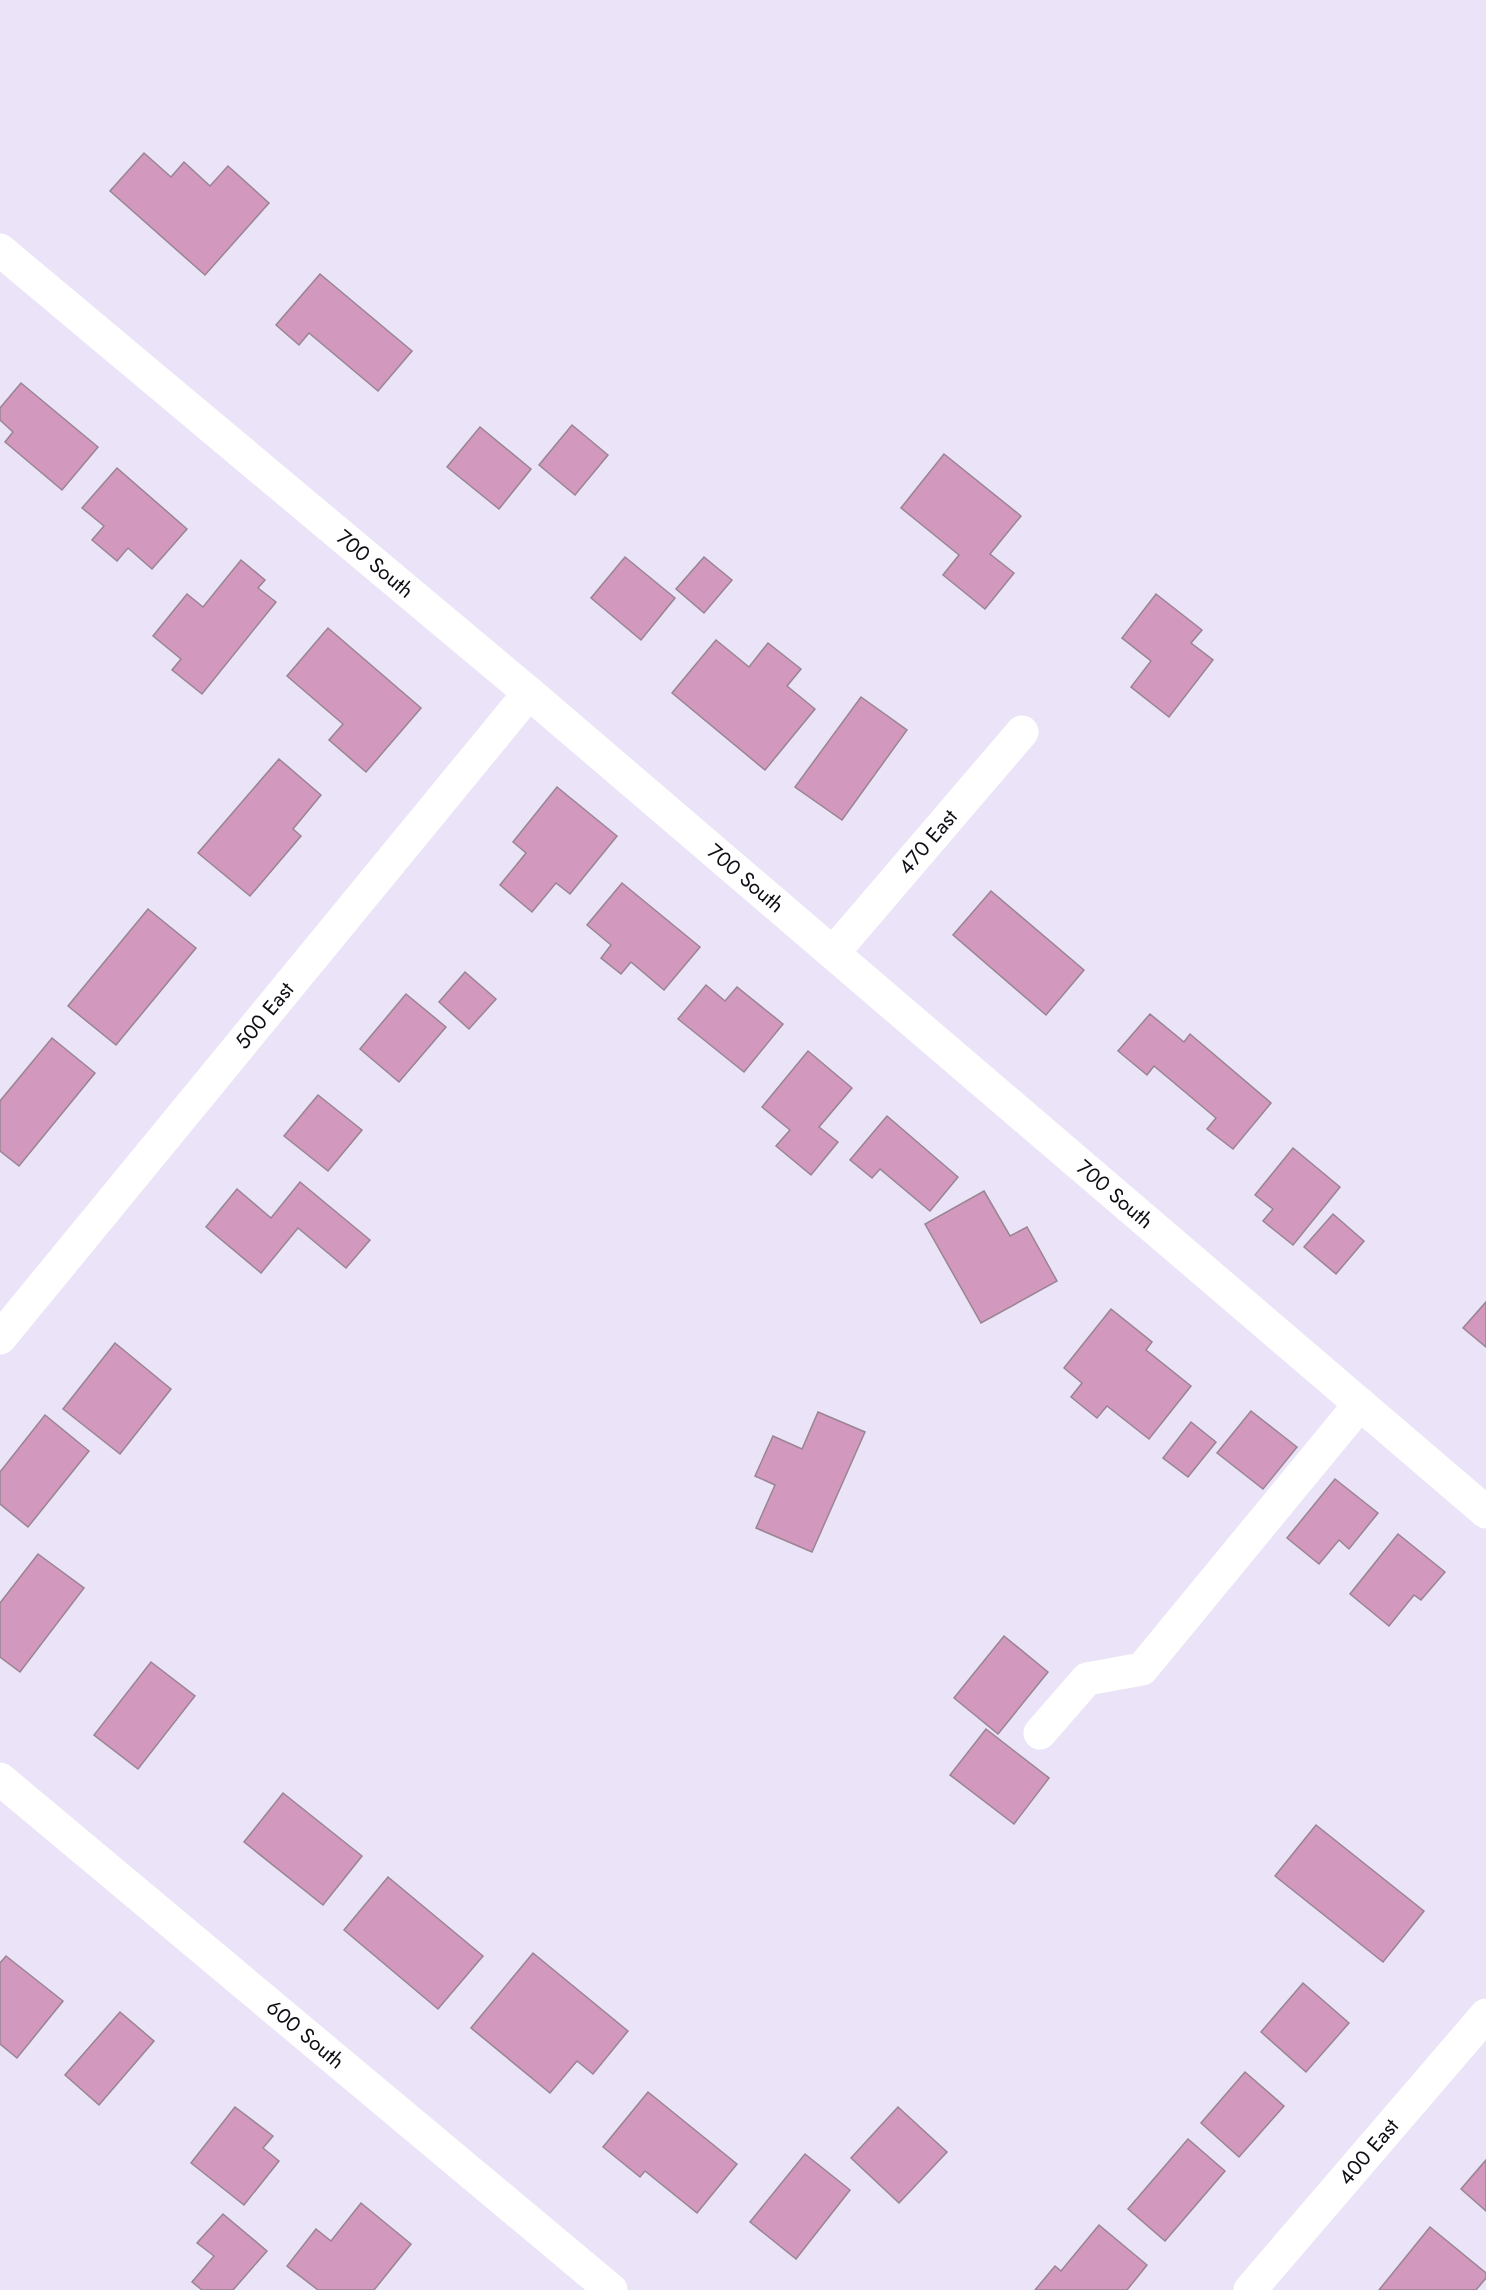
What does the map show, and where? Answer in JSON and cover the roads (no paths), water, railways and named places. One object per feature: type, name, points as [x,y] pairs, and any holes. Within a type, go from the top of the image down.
[{"type":"street","name":"700 South","points":[[0,250],[530,693],[1486,1512]]},
{"type":"street","name":"500 East","points":[[0,1338],[530,693]]},
{"type":"street","name":"470 East","points":[[833,953],[1022,732]]},
{"type":"street","points":[[1040,1733],[1087,1679],[1142,1669],[1360,1404]]},
{"type":"street","name":"600 South","points":[[0,1779],[611,2290]]},
{"type":"street","name":"400 East","points":[[1250,2290],[1486,2015]]}]
